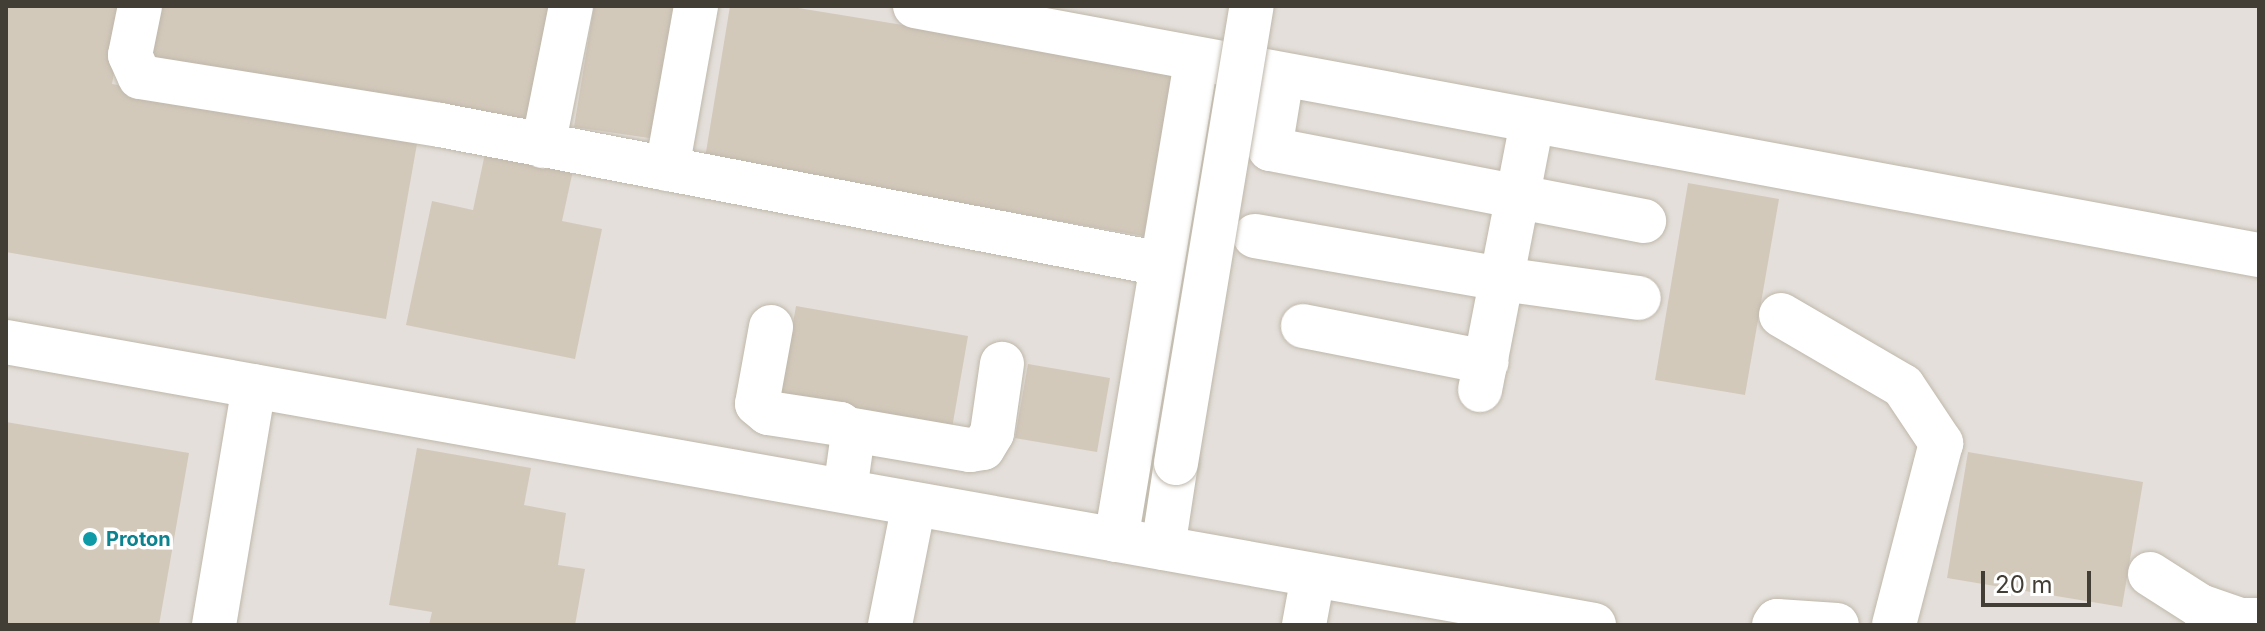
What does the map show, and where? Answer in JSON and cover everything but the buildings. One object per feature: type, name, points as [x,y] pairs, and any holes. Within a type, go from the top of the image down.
[{"type":"lane","points":[[140,6],[130,55],[140,77],[543,146],[1162,264]]},
{"type":"lane","points":[[543,146],[571,6]]},
{"type":"lane","points":[[667,169],[696,6]]},
{"type":"lane","points":[[915,6],[2259,255]]},
{"type":"lane","points":[[1163,548],[1252,6]]},
{"type":"lane","points":[[1116,540],[1196,60]]},
{"type":"lane","points":[[1282,76],[1270,149],[1644,221]]},
{"type":"lane","points":[[1303,326],[1483,376],[1532,122]]},
{"type":"lane","points":[[1255,236],[1502,279],[1639,298]]},
{"type":"lane","points":[[1781,315],[1903,386],[1941,443],[1894,625]]},
{"type":"lane","points":[[771,327],[757,404],[768,413],[970,450],[983,448],[992,433],[1002,364]]},
{"type":"lane","points":[[6,342],[1594,625]]},
{"type":"lane","points":[[214,625],[254,386]]},
{"type":"lane","points":[[845,491],[852,441],[847,429]]},
{"type":"lane","points":[[890,625],[914,504]]},
{"type":"lane","points":[[2150,574],[2200,606],[2240,620],[2259,620]]},
{"type":"lane","points":[[1304,625],[1313,576]]},
{"type":"lane","points":[[1774,625],[1777,621],[1837,625]]},
{"type":"shaded area","points":[[6,6],[2259,6],[2259,625],[6,625]]},
{"type":"place","name":"Proton","points":[[90,539]]}]
